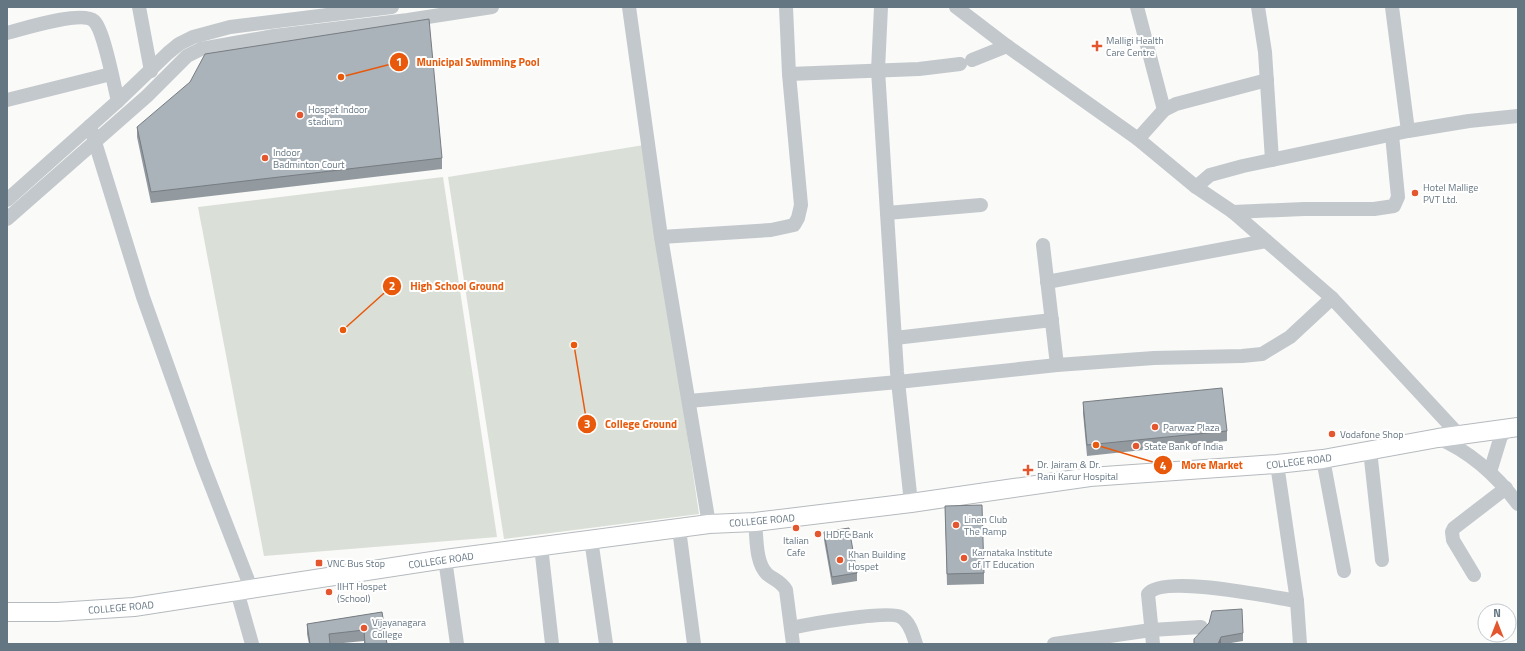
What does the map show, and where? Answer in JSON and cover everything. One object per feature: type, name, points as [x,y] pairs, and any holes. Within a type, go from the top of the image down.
[{"type":"main road","name":"COLLEGE ROAD","points":[[7,612],[57,612],[134,607],[445,559],[591,539],[709,524],[754,522],[911,503],[1090,477],[1277,464],[1323,459],[1438,438],[1514,428]]},
{"type":"street","points":[[139,7],[151,71]]},
{"type":"street","points":[[7,200],[118,101],[179,44],[208,31],[392,7]]},
{"type":"street","points":[[7,219],[147,96],[187,56],[201,49],[274,36],[408,20],[492,7]]},
{"type":"street","points":[[629,7],[662,237],[709,524]]},
{"type":"street","points":[[662,237],[771,230],[794,225],[799,212],[800,194],[789,74],[786,7]]},
{"type":"street","points":[[881,7],[878,70],[898,382],[911,503]]},
{"type":"street","points":[[956,7],[1007,46],[1138,139],[1196,187],[1233,212],[1332,298],[1459,435]]},
{"type":"street","points":[[1137,7],[1164,110]]},
{"type":"street","points":[[1258,7],[1266,80],[1272,160]]},
{"type":"street","points":[[1392,7],[1408,131]]},
{"type":"street","points":[[7,33],[74,18],[90,18],[99,27],[118,101]]},
{"type":"street","points":[[789,74],[919,69],[966,62],[1007,46]]},
{"type":"street","points":[[7,100],[111,74]]},
{"type":"street","points":[[1138,139],[1164,110],[1182,101],[1266,80]]},
{"type":"street","points":[[1196,187],[1210,175],[1272,160],[1408,131],[1518,116]]},
{"type":"street","points":[[90,126],[143,297],[202,462],[244,590],[252,644]]},
{"type":"street","points":[[1233,212],[1304,209],[1374,209],[1394,206],[1398,197],[1392,135]]},
{"type":"street","points":[[887,212],[981,205]]},
{"type":"street","points":[[1047,282],[1266,241]]},
{"type":"street","points":[[1043,245],[1057,366]]},
{"type":"street","points":[[689,401],[1154,358],[1242,356],[1262,354],[1290,337],[1332,298]]},
{"type":"street","points":[[895,338],[1052,320]]},
{"type":"street","points":[[1490,472],[1501,436],[1514,428]]},
{"type":"street","points":[[1438,438],[1460,448],[1490,472],[1506,488],[1518,504]]},
{"type":"street","points":[[1370,450],[1382,560]]},
{"type":"street","points":[[1323,459],[1344,571]]},
{"type":"street","points":[[1277,464],[1297,601],[1300,644]]},
{"type":"street","points":[[1474,575],[1453,540],[1452,532],[1454,528],[1506,488]]},
{"type":"street","points":[[754,522],[761,562],[767,574],[779,581],[786,590],[793,644]]},
{"type":"street","points":[[679,529],[694,644]]},
{"type":"street","points":[[591,539],[606,644]]},
{"type":"street","points":[[541,546],[552,644]]},
{"type":"street","points":[[445,559],[457,644]]},
{"type":"street","points":[[1153,644],[1148,594],[1151,590],[1169,585],[1195,586],[1297,601]]},
{"type":"street","points":[[791,628],[822,621],[900,616],[905,620],[916,644]]},
{"type":"street","points":[[1054,644],[1152,630],[1201,627]]},
{"type":"shaded area","points":[[644,145],[699,514],[504,539],[448,177]]},
{"type":"shaded area","points":[[443,177],[497,537],[264,556],[198,207]]},
{"type":"building","name":"Hospet Indoor stadium","points":[[429,19],[442,158],[151,192],[137,127],[190,82],[205,54]]},
{"type":"building","name":"Parwaz Plaza","points":[[1222,388],[1227,431],[1087,445],[1083,402]]},
{"type":"building","points":[[982,505],[984,573],[947,574],[945,506]]},
{"type":"building","name":"Khan Building Hospet","points":[[849,528],[857,573],[832,577],[824,532]]},
{"type":"building","points":[[1242,609],[1243,633],[1221,637],[1218,644],[1194,644],[1194,639],[1209,623],[1212,611]]},
{"type":"building","points":[[382,612],[387,644],[365,644],[364,630],[329,634],[330,644],[310,644],[307,624]]},
{"type":"place","name":"Malligi Health Care Centre","points":[[1097,46]]},
{"type":"place","name":"Municipal Swimming Pool","points":[[341,77]]},
{"type":"place","name":"Hospet Indoor stadium","points":[[300,115]]},
{"type":"place","name":"Indoor Badminton Court","points":[[265,158]]},
{"type":"place","name":"Hotel Mallige PVT Ltd.","points":[[1415,193]]},
{"type":"place","name":"High School Ground","points":[[343,330]]},
{"type":"place","name":"College Ground","points":[[574,345]]},
{"type":"place","name":"Parwaz Plaza","points":[[1155,427]]},
{"type":"place","name":"Vodafone Shop","points":[[1332,434]]},
{"type":"place","name":"More Market","points":[[1096,445]]},
{"type":"place","name":"State Bank of India","points":[[1136,446]]},
{"type":"place","name":"Dr. Jairam & Dr. Rani Karur Hospital","points":[[1028,470]]},
{"type":"place","name":"Linen Club The Ramp","points":[[956,525]]},
{"type":"place","name":"Italian Cafe","points":[[796,528]]},
{"type":"place","name":"HDFC Bank","points":[[818,534]]},
{"type":"place","name":"Karnataka Institute of IT Education","points":[[964,558]]},
{"type":"place","name":"Khan Building Hospet","points":[[840,560]]},
{"type":"place","name":"VNC Bus Stop","points":[[319,563]]},
{"type":"place","name":"IIHT Hospet (School)","points":[[329,592]]},
{"type":"place","name":"Vijayanagara College","points":[[364,628]]}]
